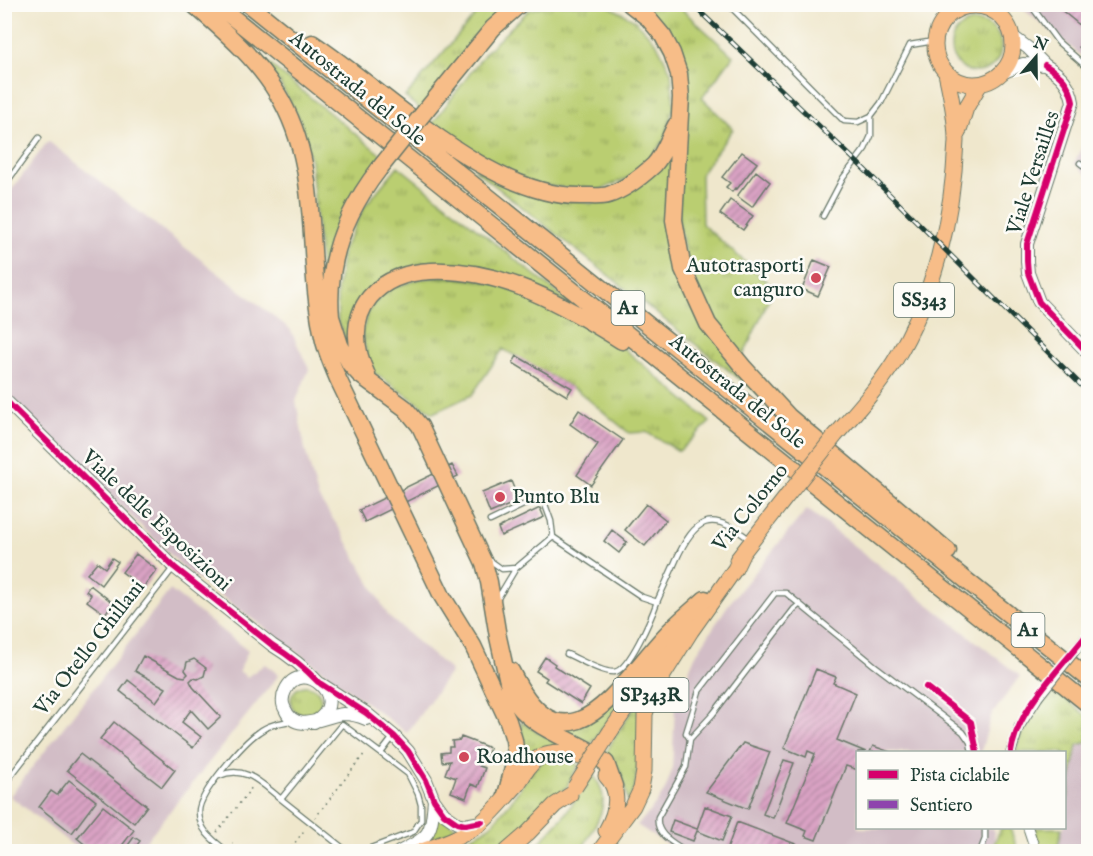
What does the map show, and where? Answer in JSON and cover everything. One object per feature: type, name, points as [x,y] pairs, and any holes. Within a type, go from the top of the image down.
[{"type":"highway","points":[[193,4],[233,39],[263,72],[281,100],[295,130],[302,151],[308,184],[321,327],[325,345],[338,379],[442,596],[477,653],[508,721],[516,757],[506,795]]},
{"type":"highway","name":"Autostrada del Sole","points":[[216,4],[1089,704]]},
{"type":"highway","name":"Autostrada del Sole","points":[[248,4],[1089,678]]},
{"type":"highway","points":[[332,363],[330,279],[339,238],[353,207],[379,169],[493,28],[520,4]]},
{"type":"highway","points":[[630,4],[655,26],[672,53],[680,83],[675,220],[682,269],[708,324],[788,416],[953,555],[968,581]]},
{"type":"highway","points":[[287,35],[312,43],[348,67],[455,149],[506,178],[567,197],[608,195],[633,181],[655,164],[678,122]]},
{"type":"highway","points":[[372,381],[360,362],[357,349],[358,323],[364,305],[384,284],[402,276],[425,271],[477,273],[507,282],[568,308],[624,342],[645,349]]},
{"type":"highway","points":[[331,317],[346,358],[357,372],[405,408],[420,426],[481,554],[489,582],[511,696],[519,708],[535,722],[586,754]]},
{"type":"highway","points":[[500,646],[518,685],[534,707],[555,720],[573,723],[594,714],[607,702],[665,635],[705,599]]},
{"type":"highway","points":[[600,763],[606,763],[614,786]]},
{"type":"main road","points":[[934,41],[950,9],[970,6],[989,8],[1001,17],[1012,36],[1011,56],[1002,73],[992,80],[980,84],[968,84],[956,81],[946,74]]},
{"type":"main road","name":"Via Colorno","points":[[572,791],[664,653],[834,437],[882,380],[904,345],[927,292],[951,198],[956,139],[950,91],[946,74],[935,53],[934,41]]},
{"type":"main road","name":"Via Colorno","points":[[956,139],[966,108],[980,84]]},
{"type":"main road","name":"SP343R","points":[[599,852],[633,806],[641,789],[644,771],[644,720],[652,693],[747,547]]},
{"type":"main road","points":[[419,852],[460,836],[482,822],[517,785],[531,763],[539,756],[552,752],[586,754]]},
{"type":"main road","points":[[593,852],[615,812],[614,786]]},
{"type":"main road","points":[[506,852],[572,791]]},
{"type":"main road","points":[[521,852],[547,824],[572,791]]},
{"type":"street","name":"Viale Versailles","points":[[1012,36],[1060,75],[1071,89],[1074,102],[1027,244],[1028,273],[1039,302],[1089,353]]},
{"type":"street","points":[[1002,73],[1023,64],[1045,65]]},
{"type":"street","name":"Viale delle Esposizioni","points":[[4,399],[174,567],[272,645],[286,653],[320,683],[394,736],[408,751],[444,814],[465,825],[482,822]]},
{"type":"street","points":[[1012,751],[1019,727],[1038,697],[1087,636]]},
{"type":"street","name":"Viale delle Esposizioni","points":[[272,645],[291,669],[291,678],[283,696],[284,707],[290,717],[298,722],[314,722],[345,714],[375,722]]},
{"type":"street","points":[[288,686],[300,678],[308,678],[320,683],[327,694],[328,705],[323,715],[314,722]]},
{"type":"street","points":[[399,852],[419,843],[425,836],[431,826],[434,800]]},
{"type":"street","points":[[1028,829],[1035,852]]},
{"type":"lane","points":[[728,4],[844,121],[858,122],[871,116],[881,103],[910,45],[934,41]]},
{"type":"lane","points":[[1030,4],[1058,42],[1089,69]]},
{"type":"lane","points":[[823,216],[843,178],[865,149],[871,136],[871,116]]},
{"type":"lane","points":[[4,186],[39,138]]},
{"type":"lane","points":[[1080,163],[1089,169]]},
{"type":"lane","points":[[490,521],[542,496],[551,520],[554,537],[642,597],[657,602]]},
{"type":"lane","points":[[567,654],[604,670],[619,671],[629,659],[651,618],[684,542],[699,525],[709,522],[724,524],[736,530],[747,547]]},
{"type":"lane","points":[[493,606],[516,568],[554,537]]},
{"type":"lane","points":[[481,554],[502,569],[516,568]]},
{"type":"lane","name":"Via Otello Ghillani","points":[[10,777],[174,567]]},
{"type":"lane","points":[[690,739],[686,733],[699,691],[775,593],[786,593],[874,665],[963,732],[970,742],[972,751]]},
{"type":"lane","points":[[687,852],[663,836],[657,822],[686,767],[690,739],[713,714],[794,609],[800,605]]},
{"type":"lane","points":[[228,852],[205,831],[199,813],[202,798],[240,748],[257,733],[278,723],[298,722]]},
{"type":"lane","points":[[281,799],[340,725],[345,725],[411,778],[420,799],[422,819],[416,828],[409,834],[360,852]]},
{"type":"lane","points":[[381,753],[394,736]]},
{"type":"lane","points":[[215,780],[222,775],[238,771],[249,774],[348,852]]},
{"type":"lane","points":[[980,852],[985,829]]},
{"type":"lane","points":[[217,852],[219,844]]},
{"type":"path","points":[[288,852],[371,746]]},
{"type":"path","points":[[216,832],[257,780]]},
{"type":"path","points":[[232,843],[243,852]]},
{"type":"shaded area","points":[[1018,5],[1088,5],[1088,61]]},
{"type":"shaded area","points":[[1088,135],[1088,176],[1074,163]]},
{"type":"shaded area","points":[[48,141],[290,329],[309,369],[296,401],[305,449],[318,497],[341,531],[389,617],[451,671],[407,733],[186,570],[5,393],[4,200]]},
{"type":"shaded area","points":[[807,509],[1020,676],[991,716],[981,751],[856,751],[856,829],[993,829],[995,838],[989,851],[677,851],[637,825],[650,812],[665,790],[672,770],[675,704],[695,656],[728,605]]},
{"type":"shaded area","points":[[170,590],[248,651],[239,671],[247,677],[265,664],[279,675],[138,851],[80,851],[10,796]]},
{"type":"shaded area","points":[[1088,742],[1088,851],[1057,852],[1062,829],[1066,829],[1066,806],[1077,744]]},
{"type":"green space","points":[[484,5],[516,5],[421,110],[405,97]]},
{"type":"green space","points":[[547,5],[607,5],[635,20],[657,44],[671,72],[674,106],[664,140],[640,172],[598,191],[538,185],[481,159],[432,124],[486,52],[529,10]]},
{"type":"green space","points":[[634,5],[677,5],[733,56],[702,98],[733,129],[701,173],[702,224],[774,288],[742,358],[710,320],[689,274],[679,221],[682,68]]},
{"type":"green space","points":[[976,22],[985,24],[996,33],[1001,47],[999,56],[990,67],[976,72],[967,70],[956,61],[951,47],[953,38],[962,27]]},
{"type":"green space","points":[[258,55],[385,158],[357,193],[324,303],[311,161],[300,120],[279,82]]},
{"type":"green space","points":[[671,151],[683,287],[766,400],[474,169],[591,204]]},
{"type":"green space","points":[[398,166],[580,311],[532,286],[400,273],[356,314],[348,343],[338,323],[337,292],[343,250],[365,206]]},
{"type":"green space","points":[[456,277],[500,285],[547,304],[621,346],[710,422],[679,451],[646,432],[629,433],[578,391],[503,349],[472,395],[433,413],[370,370],[362,333],[369,309],[389,289],[420,279]]},
{"type":"green space","points":[[650,684],[634,790],[628,802],[620,770],[606,753]]},
{"type":"green space","points":[[306,686],[317,690],[321,701],[317,712],[306,716],[295,712],[291,701],[295,690]]},
{"type":"green space","points":[[631,688],[591,744],[554,724]]},
{"type":"green space","points":[[1052,688],[1088,717],[1088,742],[1077,745],[1066,806],[1066,751],[1015,751],[1025,725]]},
{"type":"green space","points":[[521,722],[559,744],[560,746],[524,762]]},
{"type":"green space","points":[[548,758],[569,760],[579,765],[569,784],[527,828],[499,852],[441,852],[483,831],[493,823],[533,769]]},
{"type":"green space","points":[[593,775],[600,785],[603,804],[597,823],[581,851],[531,852],[563,817]]},
{"type":"green space","points":[[437,814],[458,829],[431,839]]},
{"type":"green space","points":[[1001,829],[1010,829],[1018,851],[991,851]]},
{"type":"green space","points":[[1031,829],[1062,829],[1057,851],[1039,851]]},
{"type":"building","points":[[1054,4],[1088,4],[1088,32]]},
{"type":"building","points":[[1088,35],[1088,54],[1079,47]]},
{"type":"building","points":[[742,152],[757,163],[737,189],[735,188],[732,192],[726,187],[730,183],[722,177]]},
{"type":"building","points":[[756,171],[770,182],[752,207],[737,196]]},
{"type":"building","points":[[730,200],[753,216],[743,230],[720,214]]},
{"type":"building","name":"Autotrasporti canguro","points":[[814,260],[831,267],[818,296],[802,289]]},
{"type":"building","points":[[517,356],[572,388],[567,396],[513,363]]},
{"type":"building","points":[[579,410],[623,440],[591,485],[577,475],[598,444],[570,424]]},
{"type":"building","points":[[452,465],[458,476],[365,522],[359,510]]},
{"type":"building","name":"Punto Blu","points":[[511,481],[519,501],[490,513],[482,493]]},
{"type":"building","points":[[646,504],[666,520],[645,546],[625,530]]},
{"type":"building","points":[[540,508],[544,517],[501,536],[498,528]]},
{"type":"building","points":[[612,530],[627,542],[619,553],[604,541]]},
{"type":"building","points":[[136,554],[157,570],[143,588],[122,572]]},
{"type":"building","points":[[112,558],[118,562],[101,585],[87,574],[97,562],[105,568]]},
{"type":"building","points":[[90,585],[113,603],[105,614],[87,601],[91,595],[86,591]]},
{"type":"building","points":[[143,656],[179,676],[185,677],[188,674],[185,670],[187,662],[194,659],[206,668],[204,676],[198,679],[193,678],[190,681],[221,717],[208,729],[191,710],[182,722],[201,737],[193,748],[120,691],[128,680],[156,702],[166,688],[135,671]]},
{"type":"building","points":[[545,657],[555,664],[554,666],[590,689],[581,704],[545,681],[547,678],[536,671]]},
{"type":"building","points":[[816,669],[836,677],[833,683],[856,693],[837,740],[864,751],[856,751],[856,769],[846,766],[816,840],[805,836],[807,831],[787,823],[815,754],[808,751],[806,757],[784,748]]},
{"type":"building","points":[[114,722],[175,770],[162,787],[100,739]]},
{"type":"building","points":[[461,737],[490,748],[485,761],[481,759],[479,766],[485,768],[478,787],[471,784],[466,798],[451,792],[456,778],[445,774],[450,761],[442,762],[441,753],[449,752],[449,747],[453,747],[452,741],[460,740]]},
{"type":"building","points":[[743,743],[770,752],[748,809],[706,792]]},
{"type":"building","points":[[873,746],[887,751],[870,751]]},
{"type":"building","points":[[80,754],[147,806],[134,823],[67,770]]},
{"type":"building","points":[[784,760],[794,763],[773,818],[763,814]]},
{"type":"building","points":[[69,780],[96,801],[72,833],[39,807],[51,791],[57,795]]},
{"type":"building","points":[[103,806],[134,830],[117,852],[94,852],[77,838]]},
{"type":"building","points":[[705,806],[732,816],[722,841],[697,831],[693,841],[669,832],[673,820],[697,829]]},
{"type":"building","points":[[737,822],[801,846],[799,852],[726,852]]},
{"type":"building","points":[[134,837],[140,841],[132,852],[123,852]]},
{"type":"railway","points":[[692,4],[863,168],[1088,392]]},
{"type":"marked path","points":[[4,785],[10,777]]},
{"type":"cycle path","points":[[1045,65],[1064,80],[1073,102],[1027,244],[1028,273],[1039,302],[1088,353]]},
{"type":"cycle path","points":[[4,399],[174,567],[285,653],[318,682]]},
{"type":"cycle path","points":[[1011,751],[1015,736],[1031,704],[1088,633]]},
{"type":"cycle path","points":[[321,684],[366,713],[394,736],[408,751],[444,814],[457,823],[465,825],[482,822]]},
{"type":"cycle path","points":[[926,687],[971,722],[977,751]]},
{"type":"place","name":"Autotrasporti canguro","points":[[816,278]]},
{"type":"place","name":"Punto Blu","points":[[500,497]]},
{"type":"place","name":"Roadhouse","points":[[464,757]]}]
